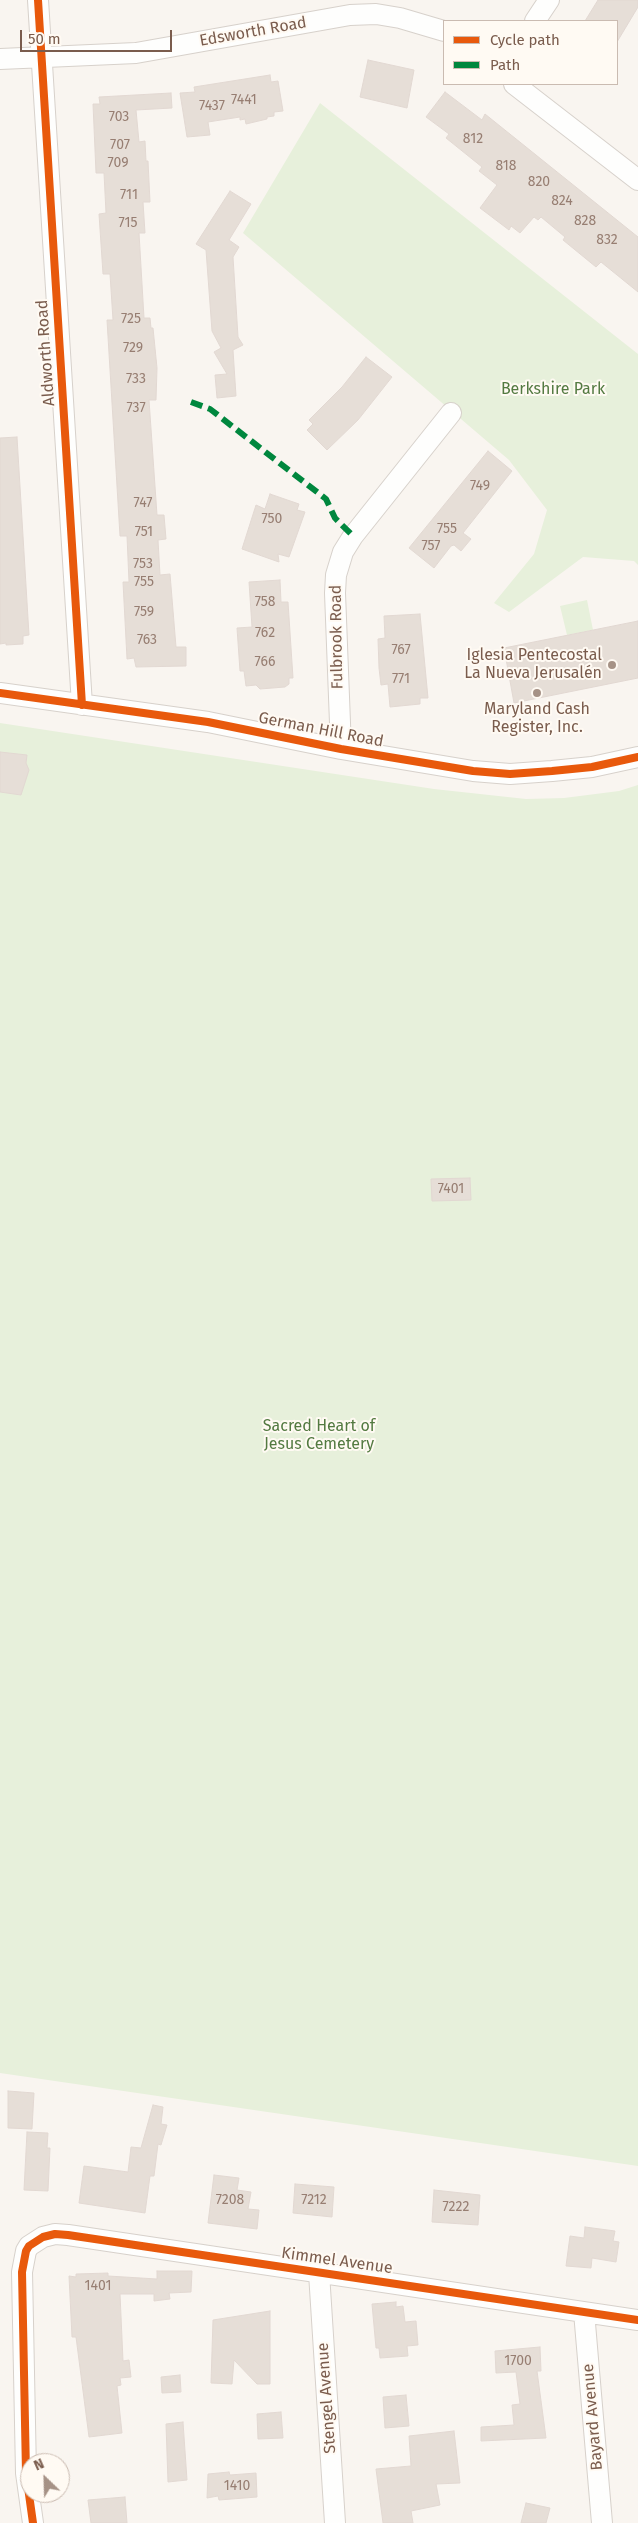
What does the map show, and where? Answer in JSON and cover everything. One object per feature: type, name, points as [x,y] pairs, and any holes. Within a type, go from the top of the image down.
[{"type":"street","name":"Aldworth Road","points":[[38,0],[82,705]]},
{"type":"street","points":[[536,20],[548,0]]},
{"type":"street","name":"Edsworth Road","points":[[0,59],[136,52],[350,15],[376,14],[400,18],[443,31]]},
{"type":"street","points":[[515,85],[638,180]]},
{"type":"street","name":"Fulbrook Road","points":[[341,749],[335,593],[336,575],[343,552],[353,536],[451,413]]},
{"type":"street","name":"German Hill Road","points":[[0,693],[208,722],[341,749],[473,771],[510,774],[592,767],[638,756]]},
{"type":"street","name":"Kimmel Avenue","points":[[33,2523],[26,2473],[22,2272],[26,2252],[34,2242],[56,2234],[638,2320]]},
{"type":"street","name":"Stengel Avenue","points":[[319,2273],[335,2523]]},
{"type":"street","name":"Bayard Avenue","points":[[584,2312],[602,2523]]},
{"type":"green space","name":"Berkshire Park","points":[[320,103],[638,354],[638,565],[634,561],[583,557],[509,612],[494,603],[534,554],[547,510],[509,460],[243,233]]},
{"type":"green space","points":[[587,600],[593,630],[567,635],[560,606]]},
{"type":"green space","name":"Sacred Heart of Jesus Cemetery","points":[[0,723],[434,789],[526,799],[564,798],[619,791],[638,785],[638,2166],[0,2073]]},
{"type":"building","points":[[598,0],[638,0],[638,7],[618,40],[618,20],[586,20]]},
{"type":"building","points":[[368,60],[414,70],[407,108],[360,97]]},
{"type":"building","points":[[270,75],[271,82],[278,81],[283,111],[274,112],[274,116],[267,117],[267,119],[246,124],[245,119],[240,120],[240,117],[208,122],[210,135],[187,137],[180,93],[195,92],[194,87]]},
{"type":"building","points":[[445,92],[482,120],[485,114],[638,237],[638,292],[601,262],[596,267],[563,240],[565,237],[541,217],[538,220],[534,217],[520,233],[511,226],[509,230],[480,208],[497,185],[479,171],[482,167],[446,138],[449,134],[426,117]]},
{"type":"building","points":[[171,93],[172,108],[136,110],[139,142],[145,141],[150,202],[143,202],[145,233],[139,233],[144,318],[150,318],[151,328],[153,328],[157,368],[156,400],[149,400],[157,515],[164,515],[166,539],[158,540],[160,575],[170,574],[176,647],[186,647],[186,666],[136,667],[134,658],[127,659],[123,582],[129,582],[127,536],[120,536],[107,320],[113,320],[110,274],[103,274],[99,214],[106,213],[104,173],[96,173],[93,104],[100,104],[99,97]]},
{"type":"building","points":[[230,191],[251,204],[229,240],[239,247],[233,257],[238,337],[243,345],[233,350],[236,396],[217,398],[215,375],[227,374],[214,352],[221,348],[212,331],[206,250],[196,244]]},
{"type":"building","points":[[366,357],[392,377],[358,420],[327,450],[307,430],[313,424],[309,420],[342,387]]},
{"type":"building","points":[[17,437],[29,635],[23,636],[23,644],[6,645],[6,643],[0,644],[0,438]]},
{"type":"building","points":[[488,451],[512,471],[463,533],[471,539],[461,551],[454,545],[451,546],[434,568],[409,548]]},
{"type":"building","points":[[270,494],[299,504],[297,510],[305,512],[289,557],[278,554],[279,562],[242,549],[256,505],[265,509]]},
{"type":"building","points":[[280,580],[281,602],[288,602],[293,678],[289,678],[289,684],[285,687],[260,689],[256,685],[246,686],[244,671],[240,671],[237,628],[252,627],[249,582]]},
{"type":"building","points":[[420,614],[428,698],[420,698],[420,704],[390,707],[388,684],[381,685],[379,668],[378,639],[385,638],[384,616]]},
{"type":"building","points":[[638,621],[638,678],[514,703],[504,648]]},
{"type":"building","points":[[0,752],[27,755],[26,763],[29,770],[21,795],[0,792]]},
{"type":"building","points":[[470,1178],[471,1200],[432,1201],[431,1179]]},
{"type":"building","points":[[8,2091],[34,2093],[32,2129],[8,2128]]},
{"type":"building","points":[[153,2105],[163,2107],[161,2124],[167,2125],[161,2145],[158,2144],[154,2176],[150,2176],[145,2213],[79,2203],[84,2166],[128,2172],[131,2147],[141,2148]]},
{"type":"building","points":[[27,2132],[48,2133],[47,2148],[50,2148],[48,2191],[24,2190]]},
{"type":"building","points":[[214,2175],[239,2178],[237,2190],[251,2192],[248,2209],[259,2210],[257,2229],[208,2223]]},
{"type":"building","points":[[295,2184],[334,2187],[332,2217],[293,2213]]},
{"type":"building","points":[[434,2190],[480,2195],[478,2225],[432,2222]]},
{"type":"building","points":[[585,2227],[615,2231],[613,2241],[619,2242],[616,2262],[592,2258],[591,2268],[566,2266],[570,2236],[584,2238]]},
{"type":"building","points":[[157,2271],[192,2271],[191,2292],[169,2293],[170,2299],[154,2301],[154,2294],[120,2294],[123,2361],[129,2360],[131,2377],[120,2378],[121,2385],[117,2386],[122,2433],[89,2437],[76,2337],[72,2337],[69,2276],[76,2277],[76,2274],[108,2273],[108,2276],[157,2279]]},
{"type":"building","points":[[396,2302],[396,2307],[403,2306],[405,2322],[416,2321],[418,2345],[407,2346],[408,2356],[380,2358],[379,2348],[376,2348],[372,2304]]},
{"type":"building","points":[[270,2311],[270,2384],[257,2384],[234,2360],[232,2384],[211,2383],[213,2320]]},
{"type":"building","points":[[540,2347],[541,2371],[537,2371],[546,2438],[481,2441],[481,2427],[514,2425],[512,2405],[520,2404],[516,2372],[496,2373],[495,2351]]},
{"type":"building","points":[[180,2375],[181,2392],[162,2393],[161,2377]]},
{"type":"building","points":[[406,2395],[409,2426],[385,2428],[383,2397]]},
{"type":"building","points":[[281,2412],[283,2438],[258,2439],[257,2414]]},
{"type":"building","points":[[183,2422],[187,2480],[168,2482],[166,2424]]},
{"type":"building","points":[[454,2431],[460,2483],[436,2484],[440,2505],[411,2511],[413,2523],[383,2523],[376,2469],[411,2466],[409,2436]]},
{"type":"building","points":[[229,2472],[230,2475],[256,2473],[257,2497],[219,2500],[218,2496],[207,2498],[208,2474]]},
{"type":"building","points":[[125,2497],[127,2523],[91,2523],[88,2500]]},
{"type":"building","points":[[526,2503],[550,2508],[546,2523],[521,2523]]},
{"type":"marked path","points":[[191,402],[210,409],[326,499],[335,518],[353,536]]},
{"type":"cycle path","points":[[38,0],[82,705]]},
{"type":"cycle path","points":[[0,693],[208,722],[341,749],[473,771],[510,774],[552,771],[592,767],[638,757]]},
{"type":"cycle path","points":[[33,2523],[26,2473],[22,2272],[26,2251],[29,2246],[43,2237],[55,2234],[68,2235],[638,2320]]},
{"type":"place","name":"Iglesia Pentecostal La Nueva Jerusalén","points":[[612,665]]},
{"type":"place","name":"Maryland Cash Register, Inc.","points":[[537,693]]}]
